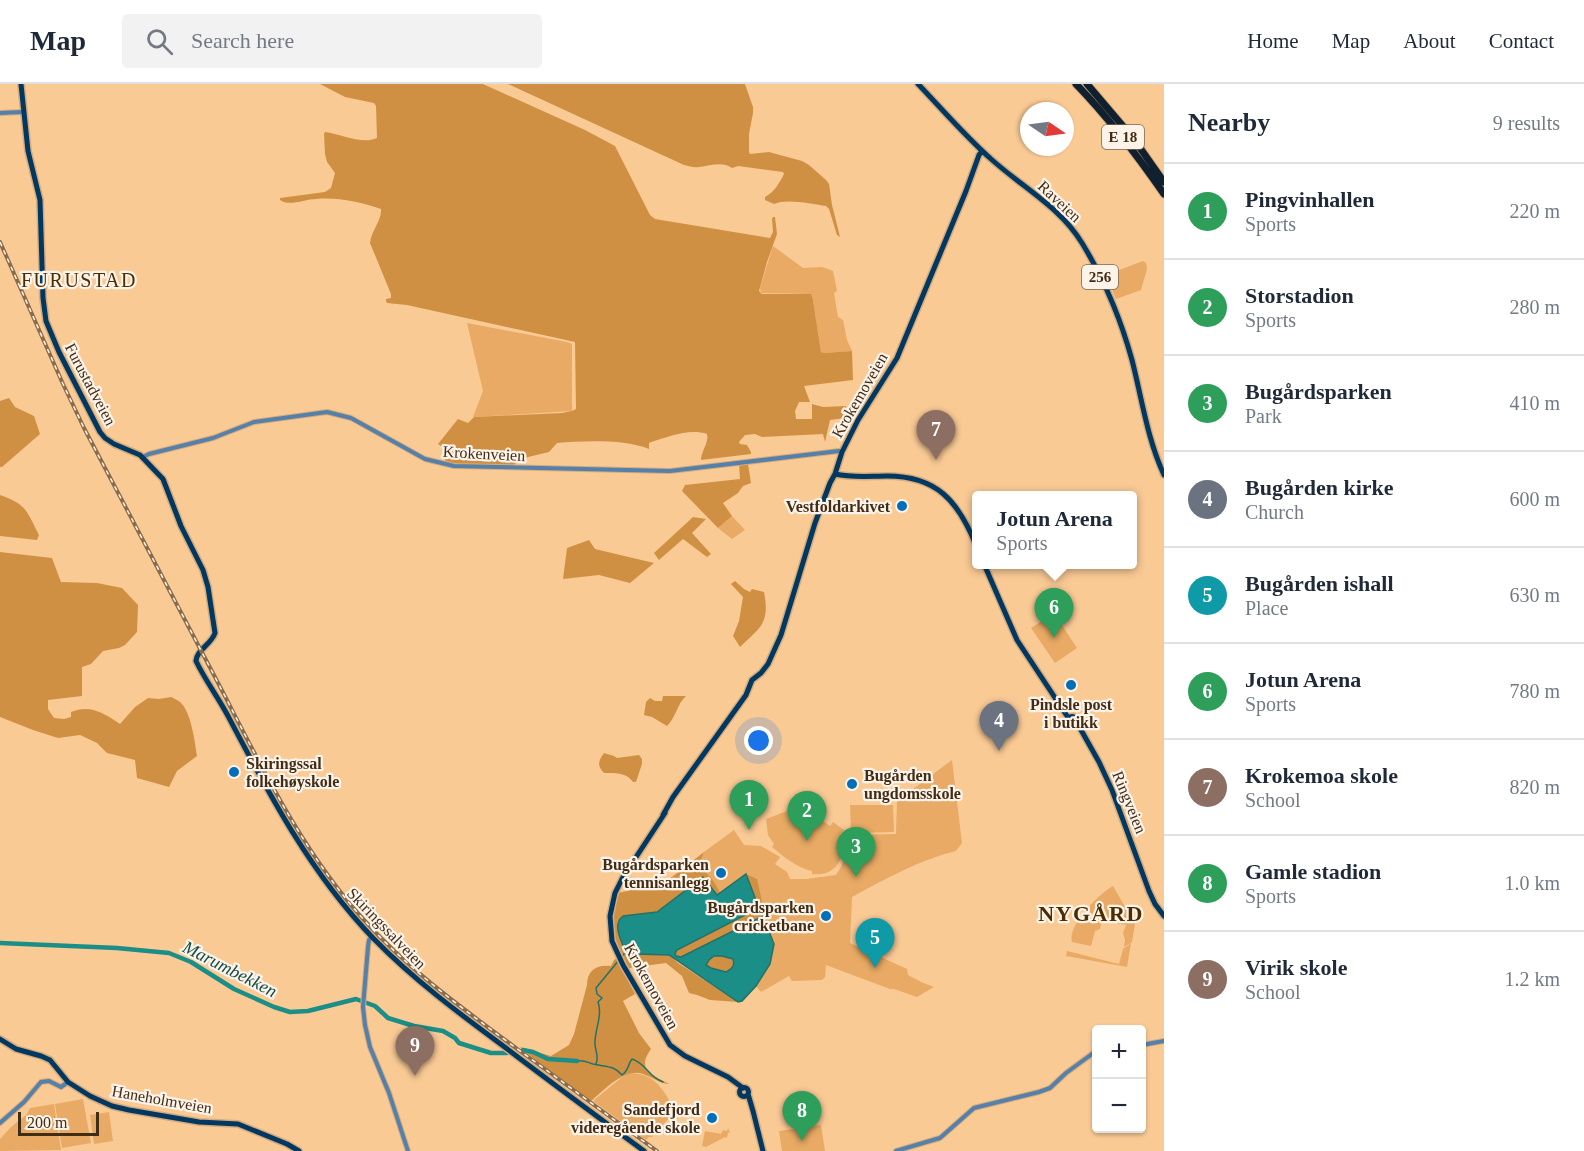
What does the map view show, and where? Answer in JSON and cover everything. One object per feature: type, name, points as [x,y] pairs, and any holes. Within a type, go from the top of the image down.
[{"type":"highway","name":"E 18","points":[[1076,84],[1114,126],[1164,194]]},
{"type":"highway","name":"E 18","points":[[1087,84],[1133,138],[1164,182]]},
{"type":"main road","name":"Furustadveien","points":[[21,84],[28,151],[39,200],[46,321],[102,435],[114,444],[143,457],[163,479],[181,526],[206,579],[215,633],[212,640],[200,652]]},
{"type":"main road","name":"Raveien","points":[[918,84],[982,151],[1058,213],[1086,249],[1104,285],[1124,335],[1150,438],[1164,475]]},
{"type":"main road","name":"Krokemoveien","points":[[762,1151],[750,1107],[743,1093],[728,1077],[685,1056],[670,1045],[662,1032],[628,974],[612,941],[610,916],[612,902],[616,890],[663,815],[746,695],[752,680],[766,668],[775,652],[815,523],[830,483],[836,474],[842,452],[858,420],[897,358],[982,151]]},
{"type":"main road","points":[[836,474],[904,477],[929,484],[957,508],[972,536]]},
{"type":"main road","name":"Ringveien","points":[[986,569],[1012,633],[1094,753],[1119,805],[1149,891],[1164,916]]},
{"type":"main road","name":"Skiringssalveien","points":[[200,652],[195,659],[197,664],[218,697],[265,787],[290,829],[329,886],[372,937],[435,994],[645,1151]]},
{"type":"main road","name":"Haneholmveien","points":[[0,1039],[16,1049],[50,1060],[68,1082],[97,1100],[117,1108],[200,1122],[238,1124],[299,1151]]},
{"type":"street","points":[[0,113],[23,112]]},
{"type":"street","name":"Krokenveien","points":[[143,457],[213,438],[254,422],[327,412],[351,418],[425,459],[454,466],[670,471],[842,452]]},
{"type":"street","points":[[372,937],[368,942],[363,1001],[364,1024],[408,1151]]},
{"type":"street","points":[[1146,1043],[1164,1041]]},
{"type":"street","points":[[896,1151],[940,1138],[974,1108],[1050,1088],[1092,1054]]},
{"type":"street","points":[[0,1123],[24,1102],[41,1082],[49,1081],[61,1087],[68,1082]]},
{"type":"shaded area","points":[[320,84],[483,84],[615,146],[650,215],[655,219],[770,238],[773,232],[772,219],[775,217],[777,234],[759,291],[762,294],[811,294],[821,352],[852,351],[853,380],[804,386],[810,402],[799,402],[795,411],[796,419],[812,419],[812,404],[823,407],[846,406],[845,418],[830,420],[825,442],[823,434],[762,437],[755,434],[745,435],[739,442],[747,445],[751,454],[701,460],[707,434],[693,432],[651,442],[649,449],[616,442],[568,442],[557,443],[549,452],[524,458],[513,465],[446,462],[447,450],[438,444],[458,419],[468,423],[474,417],[562,413],[576,409],[575,342],[407,305],[387,303],[386,299],[391,298],[391,294],[370,243],[381,209],[341,199],[316,199],[292,203],[280,200],[280,198],[325,192],[331,188],[335,173],[327,162],[325,154],[325,132],[358,140],[377,138],[374,103],[345,97]]},
{"type":"shaded area","points":[[508,84],[745,84],[753,107],[749,134],[750,154],[769,152],[802,161],[826,180],[829,184],[840,237],[837,235],[826,206],[792,201],[774,204],[765,200],[765,197],[778,184],[783,172],[738,166],[732,168],[720,164],[697,167],[684,165]]},
{"type":"shaded area","points":[[773,246],[803,268],[822,267],[833,271],[837,291],[834,293],[838,317],[843,320],[852,351],[821,352],[813,300],[808,294],[761,293],[760,288]]},
{"type":"shaded area","points":[[1143,261],[1147,269],[1141,290],[1116,299],[1106,275]]},
{"type":"shaded area","points":[[467,323],[572,344],[572,411],[473,417],[483,391]]},
{"type":"shaded area","points":[[9,398],[15,407],[34,416],[40,434],[0,467],[0,401]]},
{"type":"shaded area","points":[[739,464],[748,464],[751,483],[743,486],[738,493],[723,503],[732,516],[718,528],[682,491],[685,485],[740,479]]},
{"type":"shaded area","points":[[0,495],[16,502],[25,510],[39,535],[37,540],[0,536]]},
{"type":"shaded area","points":[[732,516],[745,530],[732,539],[718,528]]},
{"type":"shaded area","points":[[693,517],[706,519],[692,533],[711,554],[707,557],[683,539],[659,560],[654,553]]},
{"type":"shaded area","points":[[589,540],[595,549],[654,563],[630,583],[599,575],[563,579],[567,548]]},
{"type":"shaded area","points":[[0,552],[52,558],[61,582],[97,583],[122,588],[138,605],[137,632],[125,645],[103,651],[91,664],[82,667],[82,696],[48,700],[48,709],[54,718],[64,719],[71,717],[71,712],[91,709],[120,724],[135,707],[148,698],[171,697],[180,702],[190,719],[197,756],[177,771],[169,787],[137,778],[135,760],[107,753],[97,743],[80,735],[58,738],[0,717]]},
{"type":"shaded area","points":[[735,581],[750,592],[752,589],[764,592],[766,602],[765,618],[762,624],[740,647],[733,636],[739,621],[743,597],[731,584]]},
{"type":"shaded area","points":[[1054,613],[1077,648],[1055,663],[1031,628]]},
{"type":"shaded area","points":[[663,696],[686,696],[667,726],[644,715],[646,702],[650,698],[662,701]]},
{"type":"shaded area","points":[[604,753],[617,758],[639,755],[642,764],[636,782],[624,775],[604,773],[599,763]]},
{"type":"shaded area","points":[[952,760],[962,843],[956,851],[916,865],[852,897],[850,943],[907,969],[908,975],[934,987],[917,997],[826,965],[825,977],[822,980],[792,981],[789,976],[761,992],[756,986],[770,964],[763,916],[746,875],[720,893],[699,867],[704,852],[734,830],[744,845],[761,846],[780,857],[775,864],[787,872],[790,879],[836,875],[845,856],[843,835],[896,834],[897,801]]},
{"type":"shaded area","points":[[795,805],[802,807],[830,826],[833,822],[844,830],[840,835],[841,857],[834,869],[821,874],[812,874],[812,871],[786,858],[772,847],[774,844],[768,835],[766,819],[787,811]]},
{"type":"shaded area","points":[[850,805],[893,805],[894,832],[851,833]]},
{"type":"shaded area","points":[[704,852],[699,867],[711,878],[720,893],[717,895],[703,877],[657,912],[623,916],[618,924],[619,929],[627,947],[634,954],[669,955],[738,1002],[710,1000],[689,993],[682,976],[666,963],[622,969],[635,994],[623,1001],[639,1033],[651,1049],[645,1066],[654,1076],[669,1084],[643,1074],[629,1074],[615,1081],[591,1101],[520,1047],[551,1056],[569,1045],[589,975],[597,967],[611,966],[620,956],[614,940],[612,925],[617,893],[663,884]]},
{"type":"shaded area","points":[[746,874],[757,879],[765,915],[680,957],[675,956],[677,950],[759,908]]},
{"type":"shaded area","points":[[1113,886],[1135,924],[1132,942],[1124,947],[1123,933],[1126,925],[1102,920],[1100,929],[1095,931],[1091,946],[1072,942],[1074,927],[1079,919],[1100,896]]},
{"type":"shaded area","points":[[1131,943],[1127,967],[1066,956],[1067,951],[1119,964],[1123,949]]},
{"type":"shaded area","points":[[714,956],[733,959],[730,970],[726,972],[706,965]]},
{"type":"shaded area","points":[[627,1073],[637,1073],[652,1079],[663,1090],[676,1113],[646,1140],[593,1101]]},
{"type":"shaded area","points":[[83,1099],[91,1143],[62,1148],[55,1104]]},
{"type":"shaded area","points":[[54,1104],[61,1150],[0,1151],[0,1139],[27,1114],[30,1108]]},
{"type":"shaded area","points":[[109,1112],[113,1141],[94,1144],[90,1115]]},
{"type":"shaded area","points":[[821,1125],[825,1151],[782,1151],[779,1131]]},
{"type":"shaded area","points":[[728,1128],[730,1132],[727,1138],[706,1147],[702,1146],[705,1131],[721,1134]]},
{"type":"water","points":[[746,874],[759,908],[677,950],[675,954],[681,957],[763,916],[774,944],[770,964],[756,986],[742,1001],[738,1002],[669,955],[626,952],[618,933],[618,923],[623,916],[657,912],[703,877],[717,895]],"holes":[[[714,956],[733,959],[733,965],[728,971],[706,965]]]},
{"type":"waterway","name":"Marumbekken","points":[[0,943],[117,948],[169,953],[191,962],[234,989],[290,1012],[308,1011],[356,999],[375,1006],[388,1018],[414,1026],[443,1031],[459,1043],[491,1053],[507,1053]]},
{"type":"waterway","points":[[622,956],[626,952]]},
{"type":"waterway","points":[[596,1064],[595,1040],[600,1013],[598,1002],[602,998],[597,994],[596,988],[619,960]]},
{"type":"waterway","name":"Marumbekken","points":[[523,1050],[548,1059],[577,1061]]},
{"type":"waterway","points":[[577,1061],[612,1068],[622,1075],[632,1059],[663,1082]]},
{"type":"railway","points":[[0,242],[84,428],[265,773],[320,864],[364,920],[418,972],[476,1018],[657,1151]]},
{"type":"place","name":"Krokemoa skole","points":[[936,460]]},
{"type":"place","name":"Vestfoldarkivet","points":[[902,506]]},
{"type":"place","name":"Jotun Arena","points":[[1054,638]]},
{"type":"place","name":"Pindsle post i butikk","points":[[1071,685]]},
{"type":"place","name":"Bugården kirke","points":[[999,751]]},
{"type":"place","name":"Skiringssal folkehøyskole","points":[[234,772]]},
{"type":"place","name":"Bugården ungdomsskole","points":[[852,784]]},
{"type":"place","name":"Pingvinhallen","points":[[749,830]]},
{"type":"place","name":"Storstadion","points":[[807,841]]},
{"type":"place","name":"Bugårdsparken tennisanlegg","points":[[721,873]]},
{"type":"place","name":"Bugårdsparken","points":[[856,877]]},
{"type":"place","name":"Bugårdsparken cricketbane","points":[[826,916]]},
{"type":"place","name":"Bugården ishall","points":[[875,968]]},
{"type":"place","name":"Virik skole","points":[[415,1076]]},
{"type":"place","name":"Sandefjord videregående skole","points":[[712,1118]]},
{"type":"place","name":"Gamle stadion","points":[[802,1141]]},
{"type":"district","name":"FURUSTAD","points":[[79,280]]},
{"type":"district","name":"NYGÅRD","points":[[1091,913]]}]
